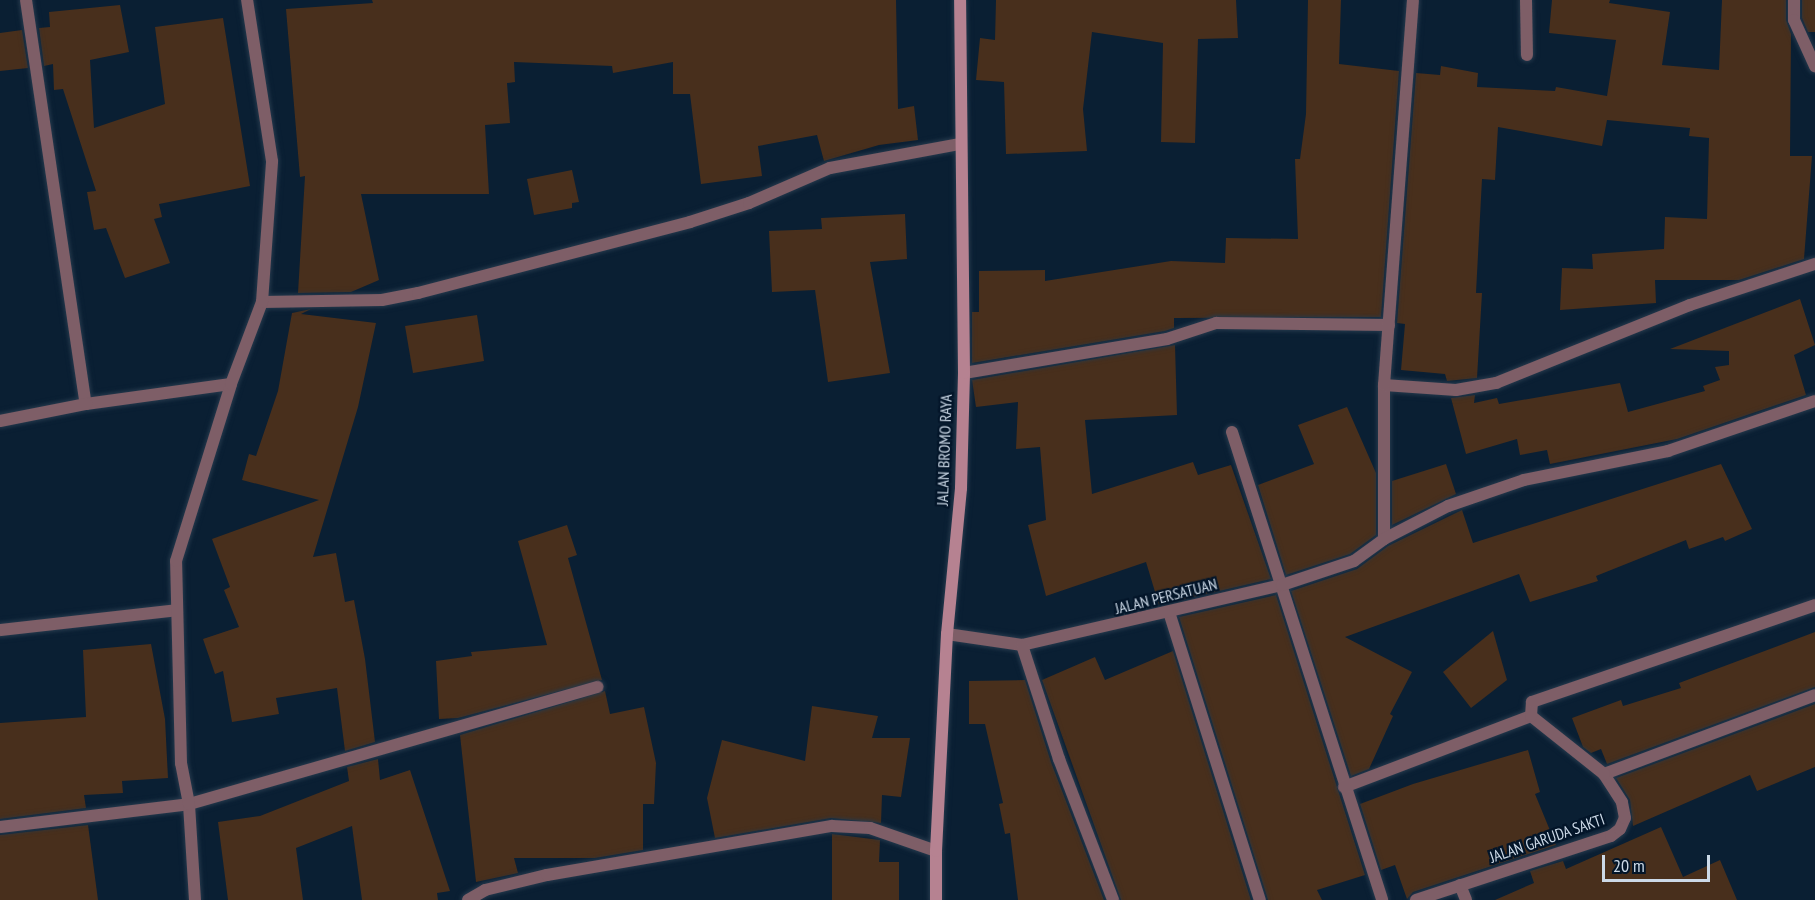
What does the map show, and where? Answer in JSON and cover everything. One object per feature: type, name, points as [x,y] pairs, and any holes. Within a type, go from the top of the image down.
[{"type":"main road","name":"JALAN BROMO RAYA","points":[[936,900],[936,851],[947,634],[961,488],[964,373],[959,144],[960,0]]},
{"type":"street","points":[[26,0],[86,404]]},
{"type":"street","points":[[195,900],[189,804],[181,764],[176,561],[231,384],[262,302],[272,161],[247,0]]},
{"type":"street","points":[[1384,539],[1384,385],[1413,0]]},
{"type":"street","points":[[1526,0],[1527,55]]},
{"type":"street","points":[[1794,0],[1794,20],[1815,66]]},
{"type":"street","points":[[262,302],[382,300],[418,292],[690,222],[749,203],[830,168],[959,144]]},
{"type":"street","points":[[1384,385],[1456,390],[1496,383],[1690,305],[1815,264]]},
{"type":"street","points":[[964,373],[1167,339],[1216,323],[1389,325]]},
{"type":"street","points":[[0,421],[86,404],[231,384]]},
{"type":"street","name":"JALAN PERSATUAN","points":[[947,634],[1022,645],[1282,585],[1354,561],[1384,539],[1448,506],[1524,480],[1668,451],[1815,401]]},
{"type":"street","points":[[1232,432],[1344,788],[1382,900]]},
{"type":"street","points":[[1344,788],[1535,719],[1532,702],[1546,696],[1815,605]]},
{"type":"street","points":[[0,630],[177,610]]},
{"type":"street","points":[[1169,612],[1260,900]]},
{"type":"street","points":[[1022,645],[1059,759],[1113,900]]},
{"type":"street","points":[[0,827],[189,804],[598,687]]},
{"type":"street","points":[[1604,774],[1815,695]]},
{"type":"street","name":"JALAN GARUDA SAKTI","points":[[1416,900],[1611,836],[1620,830],[1625,818],[1622,802],[1604,774],[1535,719]]},
{"type":"street","points":[[468,900],[485,890],[547,875],[832,826],[870,828],[936,851]]},
{"type":"street","points":[[1460,885],[1466,900]]},
{"type":"building","points":[[372,0],[896,0],[898,109],[914,106],[918,140],[879,145],[824,161],[817,135],[758,146],[762,176],[701,184],[690,94],[673,94],[673,62],[613,73],[612,66],[514,62],[515,82],[507,83],[510,123],[485,125],[489,194],[361,194],[379,280],[351,292],[298,293],[305,176],[300,177],[286,9],[373,3]]},
{"type":"building","points":[[996,0],[1236,0],[1238,38],[1198,39],[1195,143],[1161,142],[1163,43],[1092,32],[1083,109],[1087,151],[1006,154],[1004,82],[976,80],[980,38],[995,40]]},
{"type":"building","points":[[1308,0],[1341,0],[1339,64],[1399,71],[1381,317],[1174,318],[1174,328],[1165,331],[972,363],[972,312],[979,312],[979,271],[1045,270],[1045,281],[1171,261],[1225,263],[1226,238],[1298,239],[1295,159],[1300,159],[1306,114]]},
{"type":"building","points":[[1552,0],[1610,0],[1609,3],[1670,12],[1662,65],[1719,70],[1722,0],[1786,0],[1786,20],[1791,34],[1790,156],[1812,156],[1804,259],[1739,280],[1655,280],[1656,303],[1560,310],[1562,268],[1593,269],[1592,254],[1664,249],[1665,217],[1707,219],[1709,138],[1689,136],[1690,128],[1607,120],[1602,146],[1498,127],[1495,180],[1482,179],[1476,293],[1482,293],[1477,378],[1447,381],[1445,374],[1401,370],[1405,324],[1397,323],[1416,73],[1440,75],[1441,66],[1478,73],[1477,87],[1555,91],[1556,87],[1607,96],[1616,40],[1549,33]]},
{"type":"building","points":[[1802,0],[1815,0],[1815,32],[1808,32],[1802,18]]},
{"type":"building","points":[[120,5],[129,52],[90,60],[94,128],[165,104],[155,27],[223,18],[250,186],[159,204],[162,217],[154,219],[170,263],[125,278],[106,228],[94,230],[87,192],[96,191],[63,89],[54,90],[53,64],[44,66],[39,28],[50,27],[49,12]]},
{"type":"building","points":[[22,30],[28,68],[0,71],[0,33]]},
{"type":"building","points":[[572,170],[579,202],[572,203],[572,208],[534,215],[527,179]]},
{"type":"building","points":[[905,214],[907,259],[870,262],[890,373],[828,382],[815,290],[772,292],[769,231],[822,229],[821,218]]},
{"type":"building","points":[[1800,299],[1815,345],[1794,355],[1806,395],[1677,439],[1550,464],[1547,450],[1520,455],[1517,439],[1466,454],[1451,398],[1475,395],[1474,403],[1497,398],[1499,404],[1620,383],[1628,412],[1705,391],[1703,386],[1720,380],[1715,367],[1729,365],[1729,351],[1670,349]]},
{"type":"building","points":[[311,309],[301,314],[376,323],[358,407],[313,557],[336,553],[345,602],[354,600],[365,659],[375,742],[345,751],[337,688],[276,698],[279,714],[232,722],[223,671],[215,674],[203,639],[239,627],[224,590],[230,587],[212,539],[319,500],[242,480],[249,454],[256,456],[278,391],[292,313]]},
{"type":"building","points":[[477,315],[484,361],[413,373],[405,326]]},
{"type":"building","points":[[1175,345],[1177,415],[1085,420],[1092,494],[1193,462],[1198,475],[1231,465],[1271,579],[1159,605],[1146,562],[1046,596],[1028,525],[1046,520],[1040,447],[1016,449],[1018,402],[976,407],[972,380]]},
{"type":"building","points":[[1347,407],[1376,473],[1376,535],[1350,554],[1286,575],[1258,485],[1314,464],[1298,425]]},
{"type":"building","points":[[1446,464],[1456,494],[1392,525],[1392,481]]},
{"type":"building","points":[[1721,464],[1752,529],[1725,541],[1723,537],[1689,549],[1686,540],[1596,576],[1598,581],[1530,602],[1519,574],[1345,637],[1412,672],[1390,714],[1393,716],[1369,769],[1351,776],[1291,591],[1357,569],[1388,546],[1462,510],[1473,543]]},
{"type":"building","points":[[567,525],[577,555],[568,558],[602,680],[458,718],[439,719],[436,661],[472,656],[471,652],[547,645],[518,541]]},
{"type":"building","points":[[1276,595],[1365,875],[1317,890],[1322,900],[1268,900],[1179,617]]},
{"type":"building","points":[[1493,631],[1507,680],[1471,708],[1443,672]]},
{"type":"building","points":[[1815,632],[1815,687],[1607,764],[1601,749],[1591,753],[1583,747],[1572,718],[1621,700],[1623,706],[1681,688],[1679,683]]},
{"type":"building","points":[[151,644],[165,719],[168,778],[122,781],[123,793],[84,795],[86,808],[0,819],[0,723],[86,717],[83,650]]},
{"type":"building","points":[[1173,651],[1251,900],[1121,900],[1042,680],[1095,657],[1105,680]]},
{"type":"building","points":[[1025,680],[1051,762],[1104,900],[1018,900],[1010,833],[1005,834],[999,804],[1003,803],[985,724],[969,724],[969,681]]},
{"type":"building","points":[[605,691],[610,714],[644,707],[656,763],[654,804],[643,804],[643,850],[595,858],[514,858],[518,873],[476,882],[460,735]]},
{"type":"building","points":[[1815,704],[1815,767],[1757,791],[1750,775],[1633,826],[1630,800],[1616,778]]},
{"type":"building","points":[[812,706],[878,716],[872,738],[910,738],[901,797],[882,795],[881,823],[831,818],[715,838],[707,798],[722,740],[805,761]]},
{"type":"building","points":[[1528,750],[1540,792],[1535,794],[1556,845],[1413,892],[1407,899],[1395,865],[1381,870],[1360,804],[1413,784]]},
{"type":"building","points":[[378,759],[380,780],[410,770],[450,891],[437,893],[438,900],[362,900],[352,826],[296,848],[303,900],[228,900],[218,822],[260,816],[349,781],[347,767]]},
{"type":"building","points":[[88,825],[98,900],[0,900],[0,835]]},
{"type":"building","points":[[1661,827],[1683,877],[1720,860],[1737,900],[1495,900],[1534,883],[1530,871],[1563,861],[1566,869]]},
{"type":"building","points":[[832,834],[880,840],[879,862],[899,862],[899,900],[832,900]]}]
